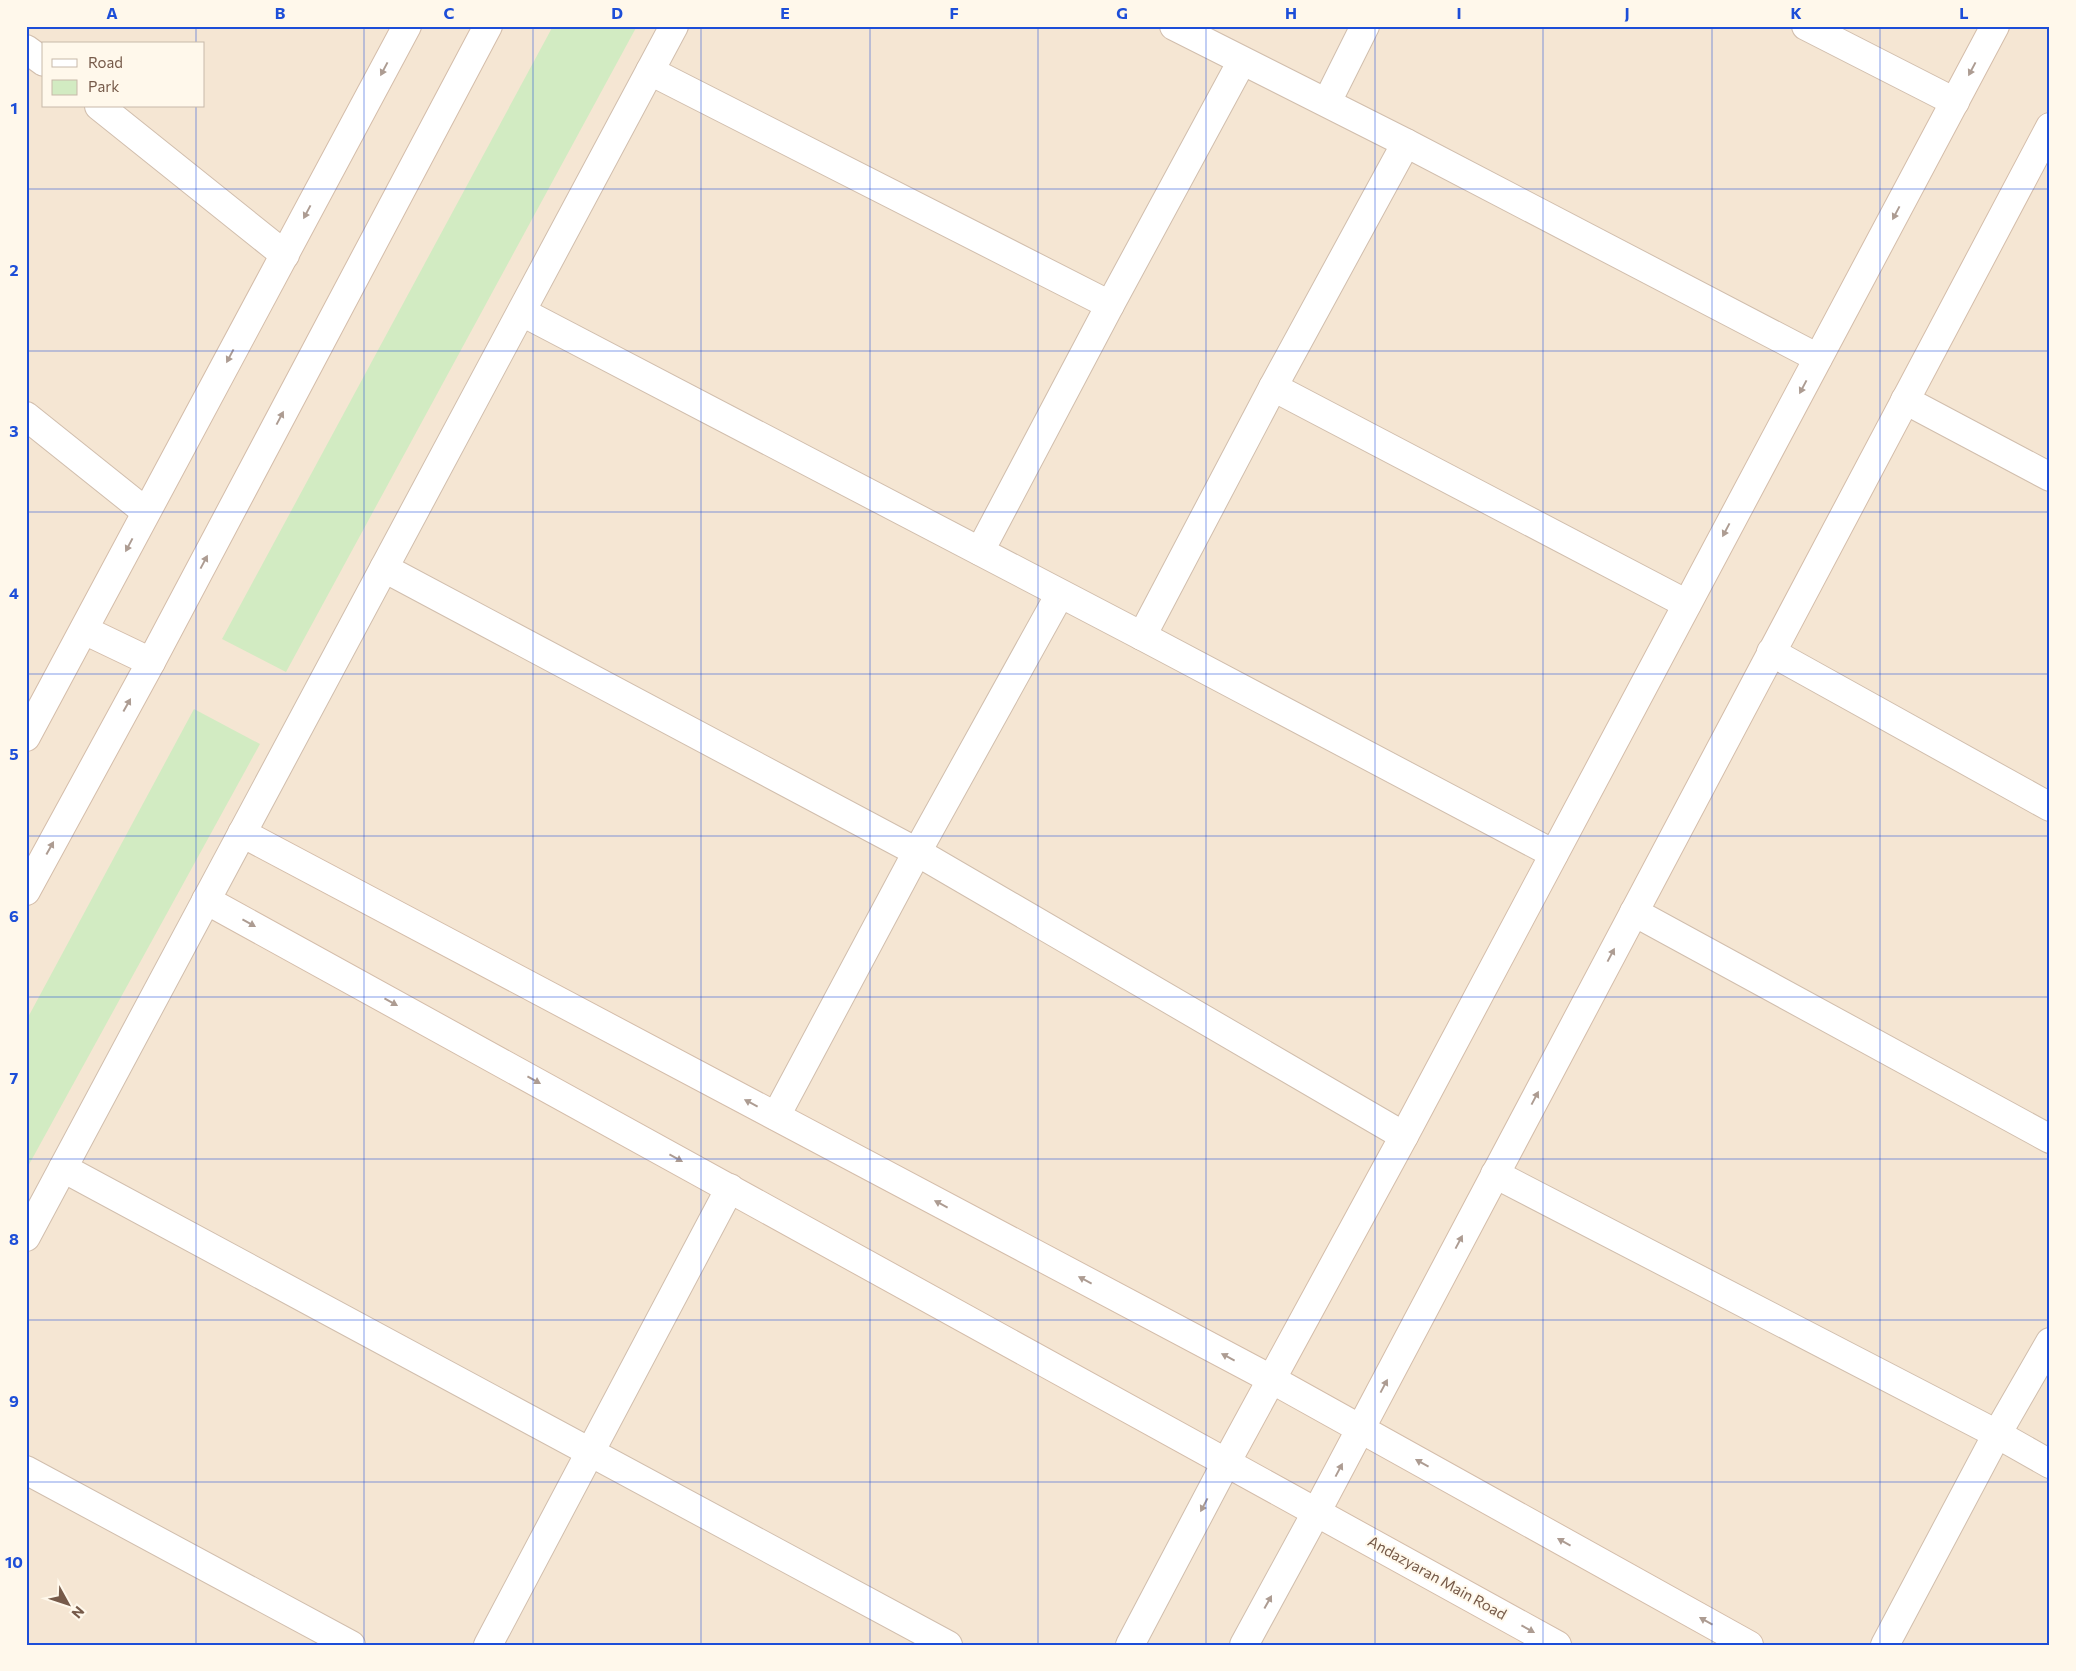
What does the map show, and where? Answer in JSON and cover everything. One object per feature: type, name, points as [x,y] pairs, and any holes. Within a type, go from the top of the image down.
[{"type":"street","points":[[26,738],[407,26]]},
{"type":"street","points":[[26,890],[151,662],[488,26]]},
{"type":"street","points":[[26,1237],[674,26]]},
{"type":"street","points":[[1174,26],[1327,102],[1818,358]]},
{"type":"street","points":[[1327,102],[1365,26]]},
{"type":"street","points":[[1806,26],[1955,102]]},
{"type":"street","points":[[1130,1645],[1404,1136],[1995,26]]},
{"type":"street","points":[[26,48],[42,60]]},
{"type":"street","points":[[980,552],[1110,305],[1242,61]]},
{"type":"street","points":[[650,71],[1110,305]]},
{"type":"street","points":[[101,108],[285,255]]},
{"type":"street","points":[[1244,1645],[1361,1429],[1905,400],[2046,142]]},
{"type":"street","points":[[1142,636],[1406,143]]},
{"type":"street","points":[[522,312],[1554,854]]},
{"type":"street","points":[[1274,387],[1687,604]]},
{"type":"street","points":[[1905,400],[2050,478]]},
{"type":"street","points":[[26,416],[146,512]]},
{"type":"street","points":[[384,568],[917,852],[1404,1136]]},
{"type":"street","points":[[776,1116],[917,852],[1060,594]]},
{"type":"street","points":[[84,630],[151,662]]},
{"type":"street","points":[[1771,652],[2050,807]]},
{"type":"street","points":[[242,833],[1272,1379],[1748,1645]]},
{"type":"street","name":"Andazyaran Main Road","points":[[206,900],[1557,1645]]},
{"type":"street","points":[[1634,912],[2050,1139]]},
{"type":"street","points":[[63,1168],[948,1645]]},
{"type":"street","points":[[1496,1174],[1997,1434],[2050,1464]]},
{"type":"street","points":[[488,1645],[730,1188]]},
{"type":"street","points":[[1885,1645],[1997,1434],[2050,1342]]},
{"type":"street","points":[[26,1470],[350,1645]]},
{"type":"shaded area","points":[[26,26],[2050,26],[2050,1645],[26,1645]]},
{"type":"green space","points":[[553,26],[637,26],[286,672],[222,639]]},
{"type":"green space","points":[[194,709],[260,744],[26,1170],[26,1021]]}]
